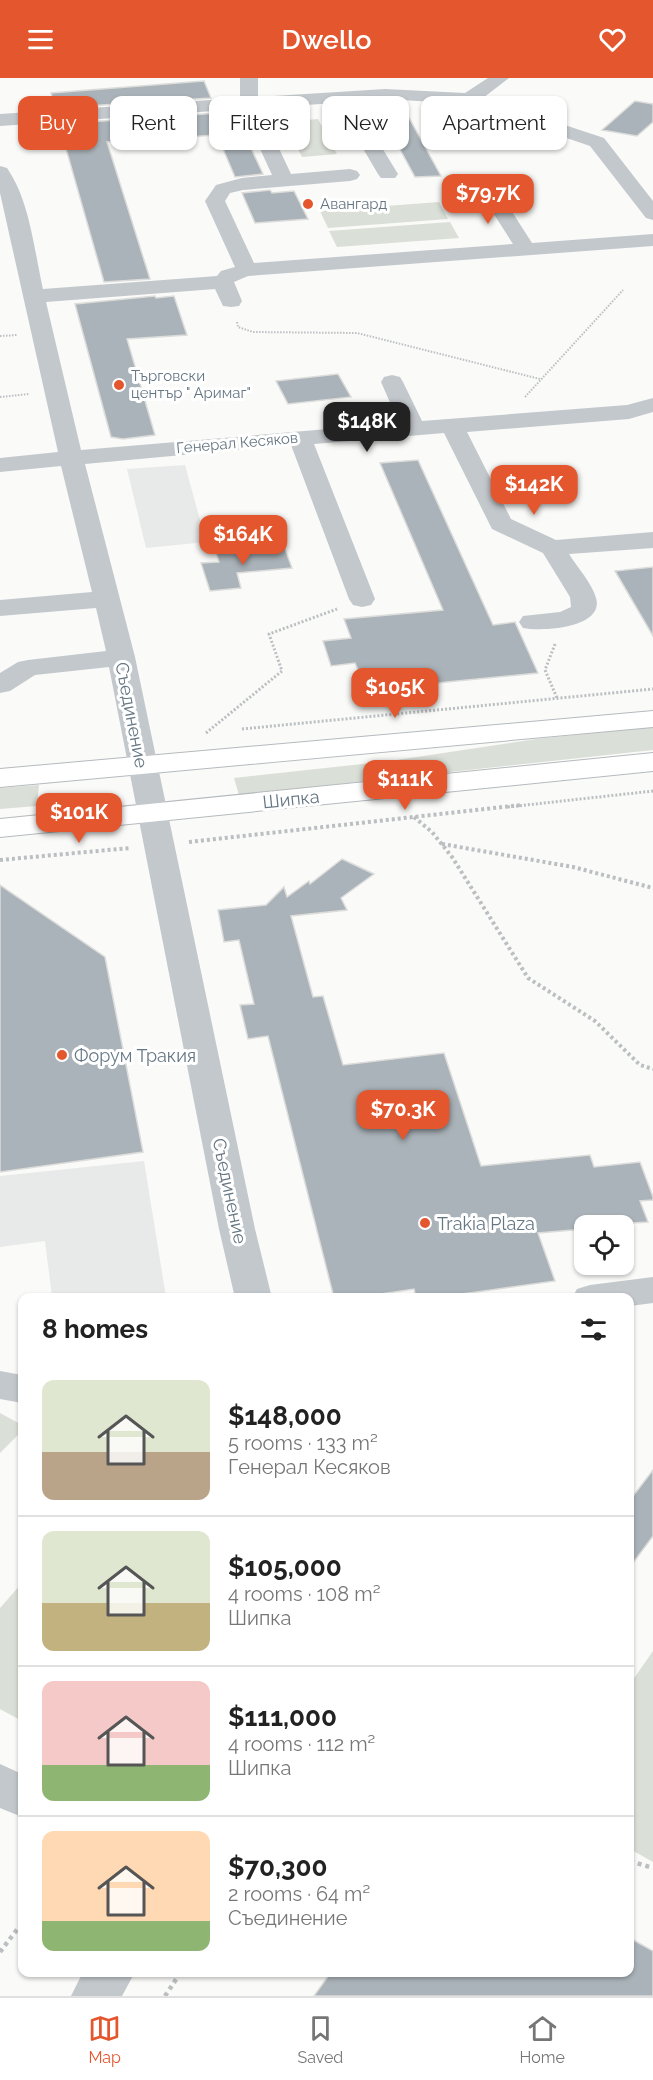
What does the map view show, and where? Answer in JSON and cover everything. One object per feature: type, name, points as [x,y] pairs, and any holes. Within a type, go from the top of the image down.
[{"type":"main road","points":[[0,778],[653,719]]},
{"type":"main road","name":"Шипка","points":[[0,828],[653,762]]},
{"type":"street","points":[[249,78],[249,96]]},
{"type":"street","points":[[473,96],[500,78]]},
{"type":"street","points":[[341,96],[385,94],[421,96]]},
{"type":"street","points":[[0,120],[209,107]]},
{"type":"street","points":[[567,132],[597,142],[653,214]]},
{"type":"street","points":[[271,150],[284,180]]},
{"type":"street","points":[[373,150],[387,174]]},
{"type":"street","points":[[621,172],[642,170]]},
{"type":"street","name":"Съединение","points":[[0,172],[12,198],[18,269],[34,296],[105,599],[121,657],[237,1229],[253,1293]]},
{"type":"street","points":[[247,270],[215,201],[223,189],[284,180],[350,175]]},
{"type":"street","points":[[482,180],[526,249]]},
{"type":"street","points":[[34,296],[227,291],[228,275],[247,270],[653,240]]},
{"type":"street","points":[[392,382],[414,429]]},
{"type":"street","name":"Генерал Кесяков","points":[[0,465],[629,412],[653,405]]},
{"type":"street","points":[[452,426],[501,524],[552,548],[653,540]]},
{"type":"street","points":[[300,438],[363,599]]},
{"type":"street","points":[[532,622],[565,619],[584,610],[583,597],[552,548]]},
{"type":"street","points":[[0,608],[105,599]]},
{"type":"street","points":[[0,685],[28,668],[121,657]]},
{"type":"street","points":[[629,1293],[653,1290]]},
{"type":"street","points":[[0,1385],[18,1388]]},
{"type":"street","points":[[0,1783],[18,1795]]},
{"type":"street","points":[[95,1996],[108,1977]]},
{"type":"path","points":[[502,422],[623,290]]},
{"type":"path","points":[[227,291],[238,327],[243,330],[357,333],[540,379]]},
{"type":"path","points":[[218,732],[206,733],[282,671],[268,634],[363,599]]},
{"type":"path","points":[[557,698],[544,670],[565,619]]},
{"type":"path","points":[[242,729],[653,689]]},
{"type":"path","points":[[0,860],[653,791]]},
{"type":"path","points":[[413,817],[432,832],[441,844],[528,978],[595,1022],[640,1065],[653,1069]]},
{"type":"path","points":[[441,844],[573,867],[653,888]]},
{"type":"path","points":[[634,1862],[653,1867]]},
{"type":"path","points":[[0,1952],[18,1928]]},
{"type":"path","points":[[165,1996],[178,1977]]},
{"type":"shaded area","points":[[318,119],[322,126],[322,150],[335,150],[337,154],[302,157],[298,150],[310,150],[310,120]]},
{"type":"shaded area","points":[[439,202],[448,219],[328,228],[320,211]]},
{"type":"shaded area","points":[[450,222],[459,238],[337,247],[329,231]]},
{"type":"shaded area","points":[[185,465],[206,542],[146,548],[127,469]]},
{"type":"shaded area","points":[[653,727],[653,750],[239,795],[234,778],[390,761],[536,739]]},
{"type":"shaded area","points":[[39,785],[37,806],[0,809],[0,788]]},
{"type":"shaded area","points":[[144,1161],[165,1293],[52,1293],[45,1241],[0,1247],[0,1176]]},
{"type":"shaded area","points":[[0,1413],[18,1423],[18,1435],[0,1453]]},
{"type":"shaded area","points":[[18,1588],[18,1719],[0,1709],[0,1608]]},
{"type":"shaded area","points":[[653,1651],[653,1862],[634,1851],[634,1678]]},
{"type":"building","points":[[204,81],[210,96],[209,98],[197,99],[197,96],[110,96],[110,104],[98,105],[98,96],[52,96],[51,93]]},
{"type":"building","points":[[635,101],[653,104],[653,122],[637,136],[602,130]]},
{"type":"building","points":[[197,114],[209,114],[209,136],[197,136]]},
{"type":"building","points":[[409,118],[421,140],[421,150],[427,150],[441,176],[415,177],[400,150],[409,150]]},
{"type":"building","points":[[110,120],[110,142],[107,142],[150,279],[104,282],[66,150],[98,150],[98,121]]},
{"type":"building","points":[[223,150],[252,150],[263,174],[235,177]]},
{"type":"building","points":[[270,190],[272,193],[294,191],[308,219],[255,223],[242,193]]},
{"type":"building","name":"Търговски център \" Аримаг\"","points":[[155,296],[156,298],[174,296],[187,335],[127,339],[155,435],[123,439],[111,437],[75,304]]},
{"type":"building","points":[[338,374],[351,397],[288,404],[276,381]]},
{"type":"building","points":[[418,460],[493,625],[515,622],[538,673],[386,688],[364,684],[355,663],[331,666],[323,641],[351,638],[344,619],[443,610],[380,463]]},
{"type":"building","points":[[284,546],[292,568],[237,573],[241,588],[210,591],[201,563],[219,562],[216,552]]},
{"type":"building","points":[[653,567],[653,636],[615,571]]},
{"type":"building","name":"Trakia Plaza","points":[[342,859],[374,874],[341,898],[347,910],[291,916],[313,997],[323,996],[343,1065],[444,1053],[481,1166],[590,1155],[594,1167],[640,1162],[653,1197],[653,1200],[640,1201],[648,1222],[634,1223],[634,1215],[574,1215],[574,1230],[538,1233],[555,1281],[470,1293],[415,1293],[414,1289],[387,1293],[333,1293],[268,1036],[248,1039],[240,1005],[254,1004],[239,940],[224,942],[218,910],[266,905],[284,887],[287,897],[309,881],[310,884]]},
{"type":"building","name":"Форум Тракия","points":[[0,885],[105,957],[143,1152],[0,1172]]},
{"type":"building","points":[[653,1470],[653,1536],[634,1562],[634,1495]]},
{"type":"building","points":[[634,1940],[653,1951],[653,1996],[314,1996],[327,1977],[634,1977]]},
{"type":"place","name":"Авангард","points":[[308,204]]},
{"type":"place","name":"Търговски център \" Аримаг\"","points":[[119,385]]},
{"type":"place","name":"Форум Тракия","points":[[62,1055]]},
{"type":"place","name":"Trakia Plaza","points":[[425,1223]]}]
